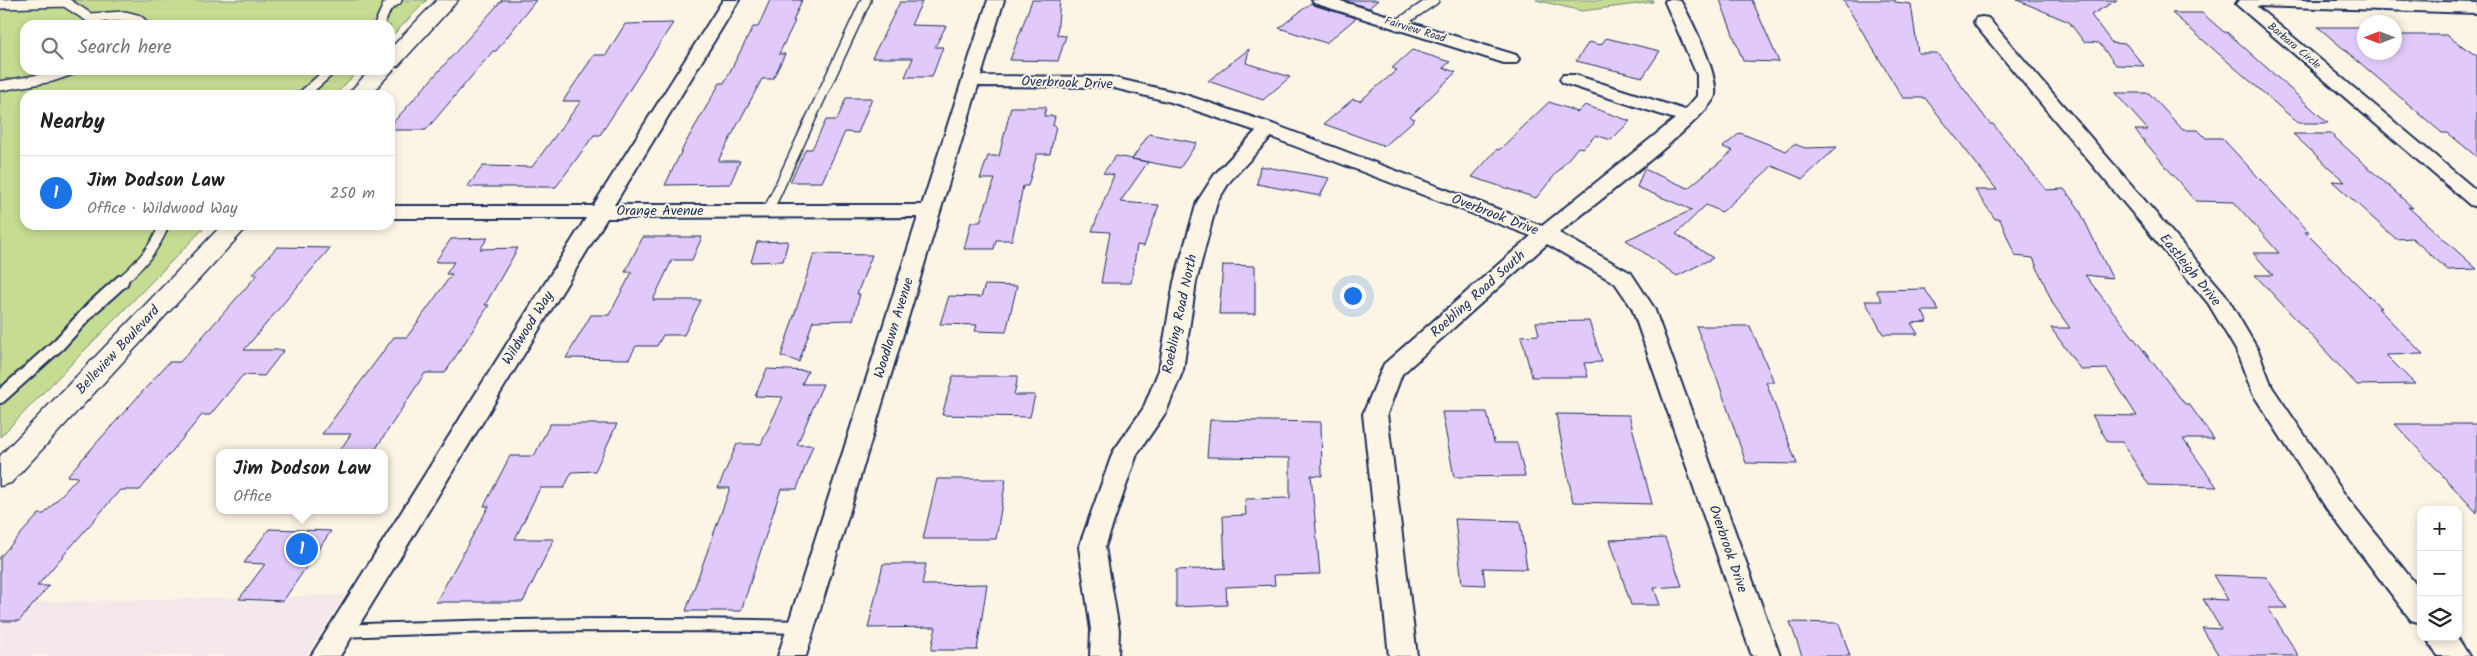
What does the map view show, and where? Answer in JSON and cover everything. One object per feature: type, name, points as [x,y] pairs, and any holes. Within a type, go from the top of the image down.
[{"type":"street","points":[[395,56],[448,0]]},
{"type":"street","name":"Wildwood Way","points":[[325,656],[731,0]]},
{"type":"street","name":"Woodlawn Avenue","points":[[792,656],[969,81],[996,0]]},
{"type":"street","name":"Fairview Road","points":[[1320,0],[1397,26],[1510,59]]},
{"type":"street","name":"Barbara Circle","points":[[2475,9],[2249,0],[2244,4],[2477,201]]},
{"type":"street","name":"Roebling Road South","points":[[1403,656],[1375,414],[1392,370],[1545,234],[1689,117],[1706,97],[1706,75],[1673,2]]},
{"type":"street","name":"Eastleigh Drive","points":[[1982,22],[2217,300],[2247,350],[2261,388],[2336,502],[2417,607]]},
{"type":"street","points":[[363,90],[377,75]]},
{"type":"street","points":[[1569,78],[1689,117]]},
{"type":"street","name":"Overbrook Drive","points":[[969,81],[1110,82],[1178,98],[1268,129],[1545,234],[1622,278],[1643,308],[1766,656]]},
{"type":"street","name":"Roebling Road North","points":[[1104,656],[1105,630],[1092,547],[1126,452],[1154,412],[1171,370],[1185,282],[1207,202],[1222,178],[1268,129]]},
{"type":"street","name":"Orange Avenue","points":[[395,212],[930,211]]},
{"type":"street","name":"Belleview Boulevard","points":[[0,474],[231,230]]},
{"type":"street","points":[[2443,641],[2455,656]]},
{"type":"lane","points":[[381,20],[387,7],[397,0]]},
{"type":"lane","points":[[768,211],[866,0]]},
{"type":"lane","points":[[1397,26],[1434,0]]},
{"type":"lane","points":[[0,4],[66,1],[79,7],[83,14],[90,18],[131,17],[140,20]]},
{"type":"lane","points":[[0,86],[55,75]]},
{"type":"lane","points":[[309,90],[325,75]]},
{"type":"lane","points":[[0,397],[59,344],[93,307],[135,269],[160,236],[162,230]]},
{"type":"lane","points":[[340,631],[445,627],[677,624],[801,627]]},
{"type":"shaded area","points":[[345,595],[306,656],[0,656],[0,603]]},
{"type":"green space","points":[[0,0],[427,0],[395,33],[395,20],[20,20],[20,75],[354,75],[340,90],[20,90],[20,230],[202,230],[0,437]]},
{"type":"green space","points":[[1536,0],[1653,0],[1653,2],[1582,11]]},
{"type":"building","points":[[502,0],[536,0],[496,51],[493,51],[426,130],[395,130],[395,120]]},
{"type":"building","points":[[770,0],[802,0],[793,21],[795,21],[779,54],[785,54],[773,79],[762,79],[718,161],[740,161],[730,184],[665,185],[686,142],[720,83],[724,83],[753,27],[758,27]]},
{"type":"building","points":[[1032,0],[1060,0],[1057,35],[1066,36],[1058,61],[1010,60]]},
{"type":"building","points":[[1343,0],[1378,0],[1369,8]]},
{"type":"building","points":[[1720,0],[1752,0],[1779,62],[1743,61]]},
{"type":"building","points":[[1843,0],[1895,0],[1895,2],[1911,4],[1918,53],[1937,53],[1990,124],[1993,124],[2046,190],[2064,189],[2078,207],[2112,278],[2085,275],[2185,404],[2189,404],[2214,439],[2183,439],[2217,487],[2149,485],[2122,442],[2108,442],[2092,415],[2137,416],[2107,369],[2081,370],[2051,328],[2070,328],[2053,304],[2033,258],[2015,256],[2000,219],[1995,219],[1975,190],[1997,190],[1925,98],[1903,98]]},
{"type":"building","points":[[2017,0],[2117,0],[2091,15],[2112,43],[2126,44],[2144,66],[2116,65],[2099,43],[2084,42],[2069,22]]},
{"type":"building","points":[[900,2],[922,2],[911,25],[946,26],[935,47],[943,47],[932,77],[905,77],[913,58],[872,58]]},
{"type":"building","points":[[1311,3],[1356,18],[1326,43],[1279,28]]},
{"type":"building","points":[[2172,13],[2202,13],[2224,32],[2227,32],[2328,123],[2298,123]]},
{"type":"building","points":[[673,23],[600,135],[594,135],[556,187],[467,187],[483,166],[532,167],[581,101],[563,101],[594,55],[606,55],[625,24]]},
{"type":"building","points":[[2318,27],[2357,27],[2357,60],[2402,60],[2402,35],[2446,35],[2477,56],[2477,157],[2448,133],[2442,133]]},
{"type":"building","points":[[1606,38],[1660,51],[1643,77],[1576,61],[1589,42],[1601,45]]},
{"type":"building","points":[[1249,49],[1246,63],[1290,77],[1263,100],[1208,81]]},
{"type":"building","points":[[1412,50],[1450,62],[1443,68],[1456,72],[1410,117],[1415,119],[1385,146],[1324,124],[1353,99],[1360,101],[1397,70],[1392,68]]},
{"type":"building","points":[[2115,93],[2149,93],[2183,130],[2198,130],[2206,138],[2222,138],[2309,232],[2305,232],[2381,308],[2378,308],[2423,354],[2386,355],[2415,384],[2357,385],[2255,275],[2273,275],[2253,253],[2279,253],[2234,202],[2195,201],[2135,130],[2148,130]]},
{"type":"building","points":[[846,98],[872,98],[858,133],[845,132],[822,182],[790,182],[806,149],[812,149],[826,120],[837,120]]},
{"type":"building","points":[[1549,102],[1578,112],[1585,105],[1630,121],[1611,140],[1596,135],[1583,148],[1578,147],[1536,198],[1472,177],[1497,149],[1499,150]]},
{"type":"building","points":[[1011,107],[1046,107],[1044,116],[1055,116],[1053,126],[1056,126],[1050,154],[1037,154],[1028,186],[1023,186],[1012,240],[996,240],[994,249],[964,249],[971,222],[980,222],[995,179],[980,179],[988,156],[999,156]]},
{"type":"building","points":[[1740,133],[1786,151],[1794,144],[1805,148],[1837,147],[1803,179],[1772,166],[1722,212],[1706,205],[1676,234],[1713,258],[1677,276],[1626,240],[1692,210],[1637,187],[1644,169],[1688,188],[1733,151],[1723,147]]},
{"type":"building","points":[[1149,134],[1197,143],[1180,168],[1132,159]]},
{"type":"building","points":[[2293,134],[2331,134],[2477,269],[2448,270],[2412,238],[2396,239],[2332,181],[2345,182]]},
{"type":"building","points":[[1116,156],[1148,162],[1120,202],[1159,205],[1144,246],[1137,245],[1131,283],[1101,283],[1110,232],[1092,231],[1114,175],[1103,173]]},
{"type":"building","points":[[1260,166],[1329,178],[1320,196],[1257,184]]},
{"type":"building","points":[[643,237],[702,237],[692,260],[672,260],[653,300],[701,300],[684,335],[663,335],[657,346],[636,346],[629,359],[566,358],[591,315],[609,315],[632,272],[625,272]]},
{"type":"building","points":[[488,238],[480,249],[518,248],[485,305],[489,305],[445,373],[425,373],[376,449],[341,449],[351,434],[322,434],[394,337],[407,337],[452,274],[446,274],[454,262],[435,262],[451,239]]},
{"type":"building","points":[[788,241],[783,261],[751,262],[757,242]]},
{"type":"building","points":[[277,247],[330,248],[244,350],[284,350],[264,376],[243,375],[210,415],[202,415],[140,490],[120,490],[37,586],[49,586],[19,621],[0,621],[0,557],[39,514],[44,514],[78,477],[67,476],[169,362],[180,362],[258,274],[253,274]]},
{"type":"building","points":[[814,254],[872,255],[857,294],[860,294],[853,320],[813,321],[799,362],[781,356]]},
{"type":"building","points":[[1223,265],[1255,266],[1255,314],[1219,314]]},
{"type":"building","points":[[985,285],[1017,286],[1006,332],[975,331],[977,325],[940,324],[949,296],[981,297]]},
{"type":"building","points":[[1925,289],[1939,311],[1922,311],[1928,322],[1911,323],[1918,334],[1883,334],[1865,301],[1882,301],[1876,290]]},
{"type":"building","points":[[1589,321],[1602,362],[1584,363],[1588,377],[1532,377],[1521,336],[1539,335],[1536,322]]},
{"type":"building","points":[[1696,326],[1750,326],[1774,382],[1766,382],[1797,464],[1746,463],[1718,381]]},
{"type":"building","points":[[767,369],[808,371],[802,384],[823,384],[797,445],[813,445],[797,489],[781,489],[741,611],[686,611],[730,488],[718,488],[737,444],[761,444],[783,397],[755,396]]},
{"type":"building","points":[[953,376],[1018,376],[1014,395],[1035,395],[1030,417],[942,415]]},
{"type":"building","points":[[1442,412],[1487,412],[1494,443],[1517,443],[1525,476],[1454,477]]},
{"type":"building","points":[[1556,414],[1629,415],[1652,504],[1573,502]]},
{"type":"building","points":[[1210,420],[1321,422],[1322,476],[1311,475],[1320,574],[1274,575],[1275,585],[1226,587],[1227,605],[1176,607],[1176,570],[1225,568],[1223,516],[1246,515],[1245,499],[1290,498],[1290,458],[1207,457]]},
{"type":"building","points":[[550,424],[617,424],[595,471],[572,472],[564,488],[540,488],[515,539],[554,539],[523,602],[436,602],[489,506],[484,506],[510,456],[534,456]]},
{"type":"building","points":[[2395,424],[2477,424],[2477,513]]},
{"type":"building","points":[[937,479],[1006,479],[996,539],[923,539]]},
{"type":"building","points":[[1455,519],[1520,521],[1527,569],[1483,568],[1485,585],[1462,584]]},
{"type":"building","points":[[269,529],[331,531],[283,601],[239,599],[265,564],[244,563]]},
{"type":"building","points":[[1665,538],[1682,586],[1654,588],[1660,605],[1631,605],[1610,540]]},
{"type":"building","points":[[883,564],[926,564],[922,585],[987,584],[977,650],[931,650],[936,627],[868,628]]},
{"type":"building","points":[[2213,575],[2266,577],[2287,608],[2268,608],[2299,656],[2219,656],[2202,628],[2221,629],[2203,599],[2228,600]]},
{"type":"building","points":[[1790,622],[1839,623],[1850,656],[1802,656]]},
{"type":"place","name":"Jim Dodson Law","points":[[302,549]]}]
